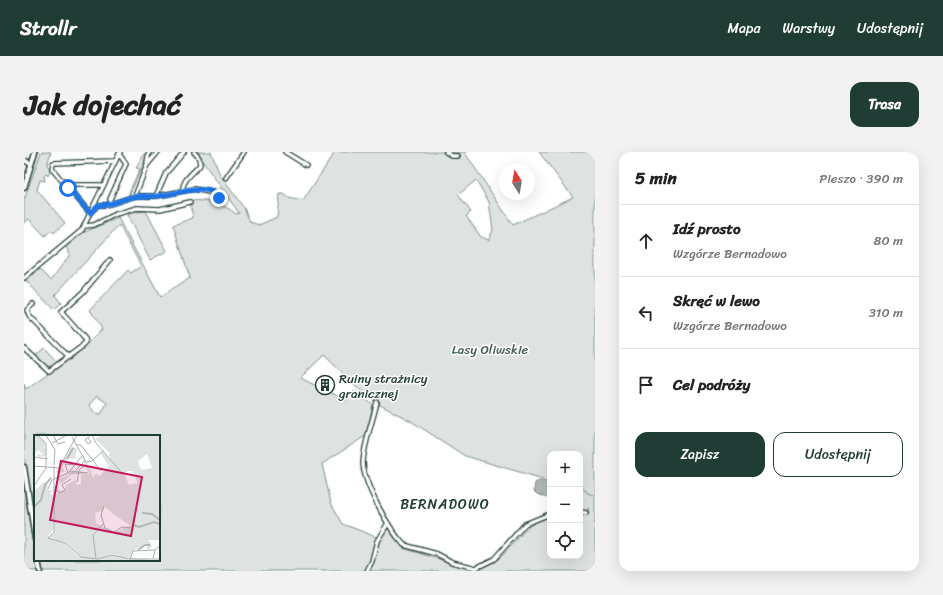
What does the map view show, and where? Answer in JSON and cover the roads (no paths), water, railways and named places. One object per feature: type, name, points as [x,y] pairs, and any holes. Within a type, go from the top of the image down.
[{"type":"main road","points":[[24,188],[35,152]]},
{"type":"main road","points":[[24,160],[31,164]]},
{"type":"main road","points":[[24,467],[34,532]]},
{"type":"main road","points":[[38,561],[40,571]]},
{"type":"street","points":[[135,196],[148,163],[150,152]]},
{"type":"street","points":[[148,163],[158,152]]},
{"type":"street","points":[[156,196],[166,173],[184,152]]},
{"type":"street","points":[[183,191],[182,186],[184,182],[200,166],[198,158],[194,152]]},
{"type":"street","points":[[226,178],[244,152]]},
{"type":"street","points":[[285,152],[306,165]]},
{"type":"street","points":[[446,152],[452,156],[458,156]]},
{"type":"street","points":[[24,278],[76,236],[85,226],[119,153],[126,164],[110,199],[110,204]]},
{"type":"street","points":[[90,213],[52,169],[52,162],[114,161]]},
{"type":"street","points":[[68,188],[71,185],[103,185]]},
{"type":"street","points":[[90,213],[98,205],[110,204],[135,196],[156,196],[198,189],[214,193],[217,195],[219,200]]},
{"type":"street","points":[[85,226],[94,226],[116,214],[137,208],[160,209],[190,202]]},
{"type":"street","points":[[24,348],[49,371],[84,346],[86,341],[61,312],[83,292],[110,260]]},
{"type":"street","points":[[33,304],[27,310],[29,316],[69,357]]},
{"type":"street","points":[[377,402],[364,456],[364,466],[375,500],[401,543],[407,548],[437,554],[452,562],[476,568],[494,559],[525,524],[547,515]]},
{"type":"street","points":[[367,571],[378,538],[388,523]]},
{"type":"waterway","points":[[581,487],[593,495]]},
{"type":"place","name":"Ruiny strażnicy granicznej","points":[[325,385]]},
{"type":"district","name":"BERNADOWO","points":[[445,504]]},
{"type":"park label","name":"Lasy Oliwskie","points":[[490,349]]}]
